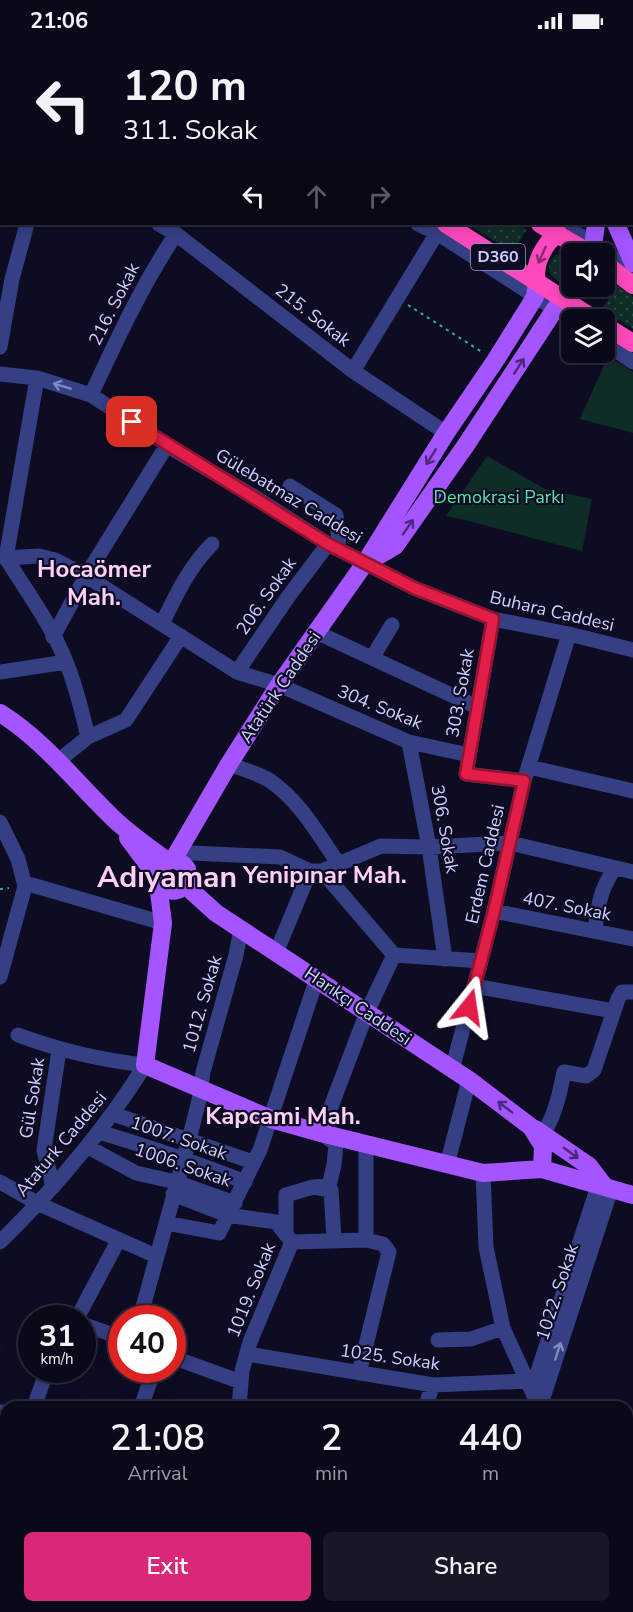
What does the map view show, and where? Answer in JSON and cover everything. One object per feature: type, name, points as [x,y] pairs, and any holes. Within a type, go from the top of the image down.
[{"type":"highway","name":"D360","points":[[562,226],[583,243]]},
{"type":"highway","points":[[536,289],[540,257],[547,243],[562,226]]},
{"type":"highway","name":"D360","points":[[441,228],[570,309]]},
{"type":"highway","points":[[615,271],[633,285]]},
{"type":"highway","points":[[561,305],[569,297]]},
{"type":"highway","points":[[615,332],[633,343]]},
{"type":"main road","points":[[593,243],[596,225]]},
{"type":"main road","points":[[615,225],[633,263]]},
{"type":"main road","name":"Atatürk Caddesi","points":[[181,869],[200,814],[229,764],[279,686],[365,564],[446,433],[495,361],[536,289]]},
{"type":"main road","points":[[365,564],[395,546],[561,305]]},
{"type":"main road","points":[[0,713],[22,726],[117,822],[164,889],[169,891],[181,869]]},
{"type":"main road","name":"Harıkçı Caddesi","points":[[117,822],[181,869],[216,913],[469,1080],[589,1166],[605,1188]]},
{"type":"main road","points":[[181,869],[158,868],[163,923],[145,1065],[271,1119],[321,1133],[483,1173],[542,1169],[633,1195]]},
{"type":"main road","points":[[163,923],[176,906],[181,869]]},
{"type":"main road","name":"Harıkçı Caddesi","points":[[537,1130],[543,1146],[542,1169]]},
{"type":"street","points":[[0,347],[6,278],[27,225]]},
{"type":"street","name":"215. Sokak","points":[[161,225],[176,234],[352,371],[446,433]]},
{"type":"street","points":[[352,371],[441,228],[424,225]]},
{"type":"street","name":"216. Sokak","points":[[91,394],[130,312],[176,234]]},
{"type":"street","points":[[615,261],[633,270]]},
{"type":"street","points":[[561,305],[564,309]]},
{"type":"street","points":[[615,350],[633,362]]},
{"type":"street","name":"Gülebatmaz Caddesi","points":[[0,374],[37,378],[91,394],[167,445],[365,564]]},
{"type":"street","points":[[37,378],[3,557],[66,662],[88,737]]},
{"type":"street","points":[[53,637],[86,576],[167,445]]},
{"type":"street","points":[[290,486],[336,515],[339,540],[332,546]]},
{"type":"street","points":[[162,624],[185,578],[199,556],[212,544]]},
{"type":"street","name":"206. Sokak","points":[[237,672],[288,597],[332,546]]},
{"type":"street","name":"304. Sokak","points":[[3,557],[39,556],[55,560],[86,576],[237,672],[279,686],[409,742],[469,755]]},
{"type":"street","name":"Buhara Caddesi","points":[[365,564],[414,588],[493,619],[633,650]]},
{"type":"street","name":"303. Sokak","points":[[493,619],[466,774],[526,774]]},
{"type":"street","points":[[372,658],[392,625]]},
{"type":"street","points":[[316,632],[477,707]]},
{"type":"street","name":"Erdem Caddesi","points":[[452,1070],[494,911],[526,774],[569,634]]},
{"type":"street","points":[[58,761],[88,737],[126,720],[181,636]]},
{"type":"street","points":[[0,672],[66,662]]},
{"type":"street","name":"306. Sokak","points":[[409,742],[429,847],[445,959]]},
{"type":"street","points":[[229,764],[267,779],[282,791],[304,814],[338,863]]},
{"type":"street","points":[[526,774],[633,791]]},
{"type":"street","points":[[0,822],[18,859],[25,886],[0,977]]},
{"type":"street","points":[[276,953],[316,871],[381,846],[429,847],[510,843],[633,872]]},
{"type":"street","points":[[181,869],[280,857],[316,871],[394,955],[481,961]]},
{"type":"street","points":[[595,931],[599,898],[607,879],[615,868]]},
{"type":"street","points":[[25,886],[32,885],[163,923]]},
{"type":"street","name":"407. Sokak","points":[[494,911],[633,939]]},
{"type":"street","name":"1012. Sokak","points":[[143,1305],[189,1140],[203,1072],[236,955],[241,929]]},
{"type":"street","points":[[359,1373],[389,1252],[383,1244],[366,1240],[289,1239],[286,1196],[313,1187],[328,1186],[334,1165],[336,1144],[321,1133],[367,1012],[394,955]]},
{"type":"street","points":[[166,1223],[219,1233],[260,1150],[317,978]]},
{"type":"street","points":[[474,986],[613,1011]]},
{"type":"street","points":[[537,1130],[547,1127],[560,1093],[564,1071],[586,1076],[594,1070],[613,1011],[622,992],[633,992]]},
{"type":"street","points":[[18,1035],[59,1050],[104,1061],[145,1065]]},
{"type":"street","name":"Gül Sokak","points":[[53,1187],[44,1150],[59,1050]]},
{"type":"street","name":"Ataturk Caddesi","points":[[0,1242],[39,1204],[88,1147],[145,1065]]},
{"type":"street","points":[[447,1164],[469,1080]]},
{"type":"street","points":[[113,1114],[253,1162]]},
{"type":"street","name":"1007. Sokak","points":[[99,1132],[171,1156],[184,1158],[245,1182]]},
{"type":"street","points":[[366,1143],[366,1240]]},
{"type":"street","name":"1006. Sokak","points":[[88,1147],[136,1173],[231,1209]]},
{"type":"street","points":[[483,1173],[486,1247],[503,1328],[536,1401]]},
{"type":"street","points":[[0,1182],[39,1204],[156,1256]]},
{"type":"street","points":[[313,1187],[331,1190],[334,1240]]},
{"type":"street","name":"1022. Sokak","points":[[530,1386],[605,1188]]},
{"type":"street","name":"1022. Sokak","points":[[541,1401],[605,1188]]},
{"type":"street","name":"1019. Sokak","points":[[231,1209],[276,1222],[289,1239],[250,1342],[242,1371],[242,1401]]},
{"type":"street","points":[[84,1305],[118,1241]]},
{"type":"street","points":[[438,1340],[471,1339],[503,1328]]},
{"type":"street","name":"1025. Sokak","points":[[247,1354],[433,1385],[530,1386]]},
{"type":"street","points":[[186,1362],[241,1382]]},
{"type":"street","points":[[36,1401],[42,1383]]},
{"type":"street","points":[[143,1401],[149,1383]]},
{"type":"street","points":[[427,1401],[433,1385]]},
{"type":"path","points":[[398,298],[495,361]]},
{"type":"green space","points":[[469,225],[518,225],[527,229],[513,252]]},
{"type":"green space","points":[[561,253],[560,282],[549,270],[551,261]]},
{"type":"green space","points":[[617,285],[633,297],[633,329],[615,317],[615,309],[602,309],[610,297],[615,297]]},
{"type":"green space","points":[[615,360],[633,372],[633,433],[580,419],[605,363],[615,363]]},
{"type":"green space","name":"Demokrasi Parkı","points":[[487,456],[545,489],[592,499],[582,551],[446,516]]},
{"type":"district","name":"Hocaömer Mah.","points":[[94,583]]},
{"type":"district","name":"Yenipınar Mah.","points":[[325,875]]},
{"type":"district","name":"Adıyaman","points":[[167,877]]},
{"type":"district","name":"Kapcami Mah.","points":[[283,1116]]},
{"type":"route","points":[[132,422],[328,544],[414,588],[493,619],[466,774],[524,781],[469,1007]]}]
